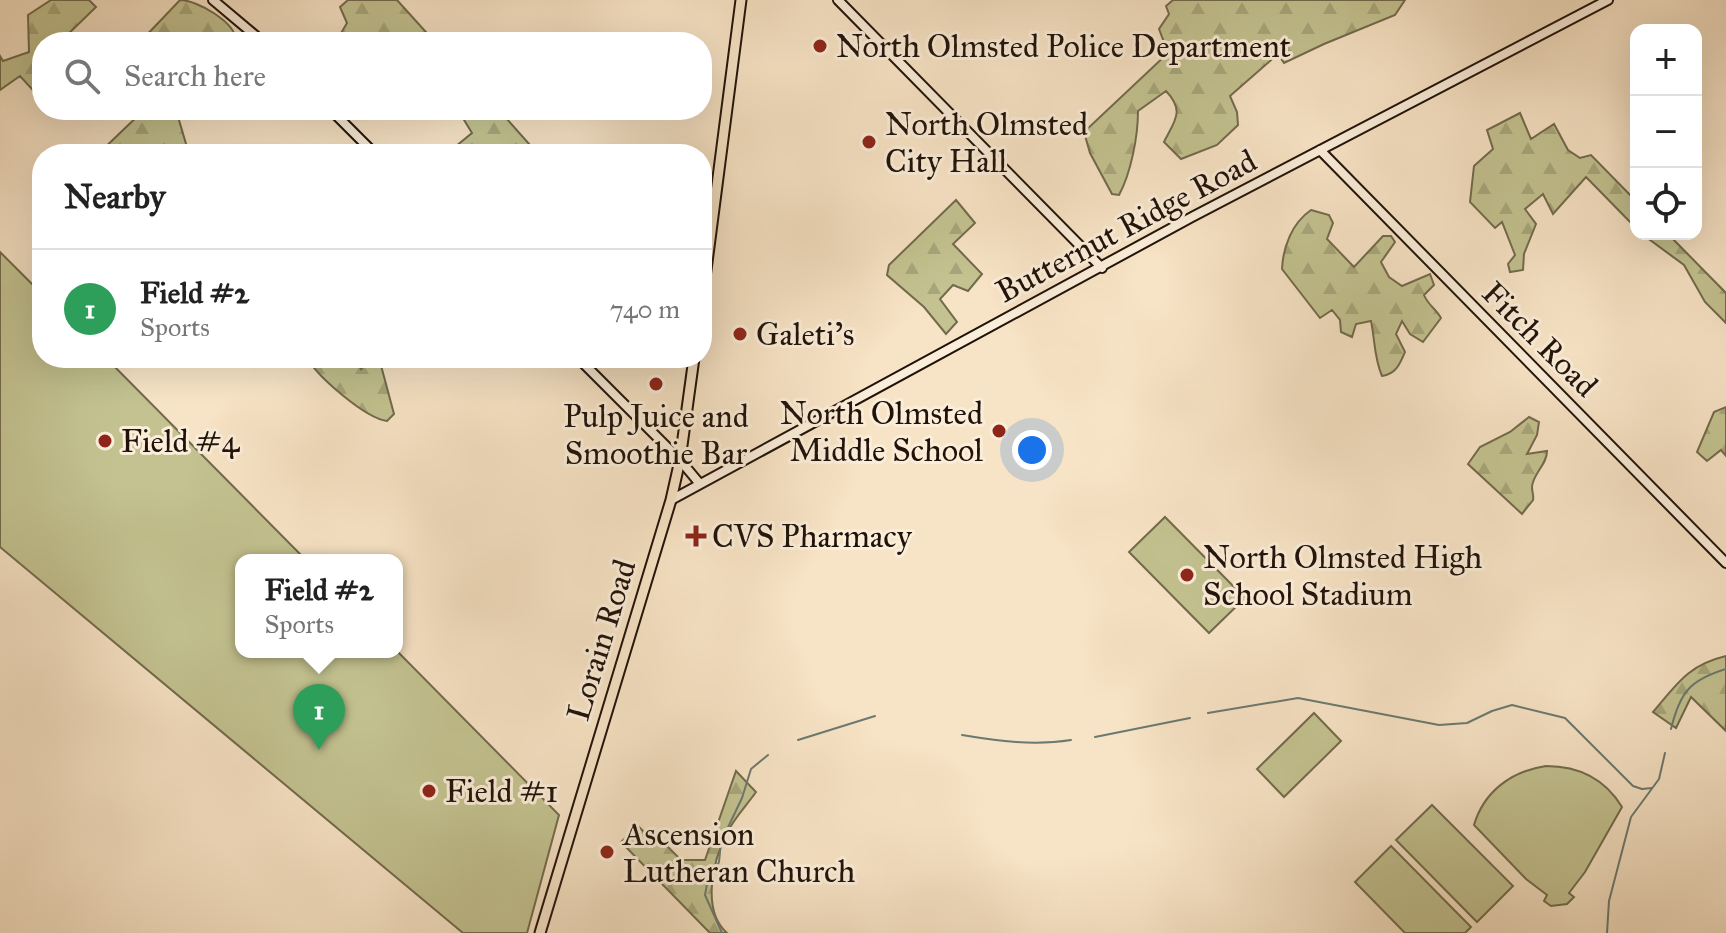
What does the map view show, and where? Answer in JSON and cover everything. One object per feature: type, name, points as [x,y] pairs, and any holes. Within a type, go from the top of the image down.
[{"type":"main road","points":[[712,224],[741,0]]},
{"type":"main road","name":"Lorain Road","points":[[540,933],[671,500],[680,460],[693,368]]},
{"type":"street","points":[[213,0],[252,32]]},
{"type":"street","points":[[838,0],[1102,268]]},
{"type":"street","name":"Butternut Ridge Road","points":[[671,500],[1320,150],[1608,0]]},
{"type":"street","points":[[225,8],[234,2]]},
{"type":"street","points":[[341,120],[365,144]]},
{"type":"street","name":"Fitch Road","points":[[1320,150],[1726,563]]},
{"type":"street","points":[[588,368],[700,484]]},
{"type":"green space","points":[[51,0],[89,0],[96,7],[70,32],[32,32],[32,89],[20,76],[0,90],[0,56],[3,61],[29,52],[28,15]]},
{"type":"green space","points":[[180,0],[214,13],[233,32],[150,32]]},
{"type":"green space","points":[[348,0],[397,0],[426,32],[342,32],[347,23],[340,7]]},
{"type":"green space","points":[[1173,0],[1405,0],[1395,15],[1284,63],[1278,54],[1230,96],[1237,112],[1238,125],[1217,145],[1181,159],[1164,142],[1177,110],[1166,91],[1138,111],[1127,176],[1119,195],[1112,194],[1090,153],[1084,132],[1168,53],[1159,29],[1169,14],[1166,6]]},
{"type":"green space","points":[[1520,113],[1531,139],[1554,124],[1568,150],[1580,158],[1591,155],[1630,195],[1630,222],[1586,177],[1553,214],[1543,194],[1525,209],[1536,224],[1524,254],[1523,270],[1510,272],[1508,264],[1515,255],[1502,222],[1495,228],[1470,202],[1474,166],[1493,149],[1487,130]]},
{"type":"green space","points":[[134,120],[179,120],[186,144],[108,144]]},
{"type":"green space","points":[[464,120],[508,120],[529,144],[459,144],[472,133]]},
{"type":"green space","points":[[956,200],[975,223],[953,244],[982,274],[968,291],[953,285],[940,299],[957,322],[946,334],[924,307],[887,275],[889,265]]},
{"type":"green space","points":[[1311,210],[1329,215],[1333,223],[1327,239],[1354,267],[1383,236],[1391,236],[1395,242],[1381,262],[1389,277],[1402,286],[1430,274],[1434,285],[1424,295],[1441,318],[1423,342],[1410,334],[1402,321],[1396,334],[1405,352],[1391,373],[1382,376],[1379,369],[1371,321],[1356,324],[1352,337],[1341,332],[1340,320],[1332,310],[1320,318],[1282,269],[1290,236]]},
{"type":"green space","points":[[1650,240],[1674,240],[1726,293],[1726,323],[1705,302],[1684,265]]},
{"type":"green space","points":[[0,252],[32,284],[32,368],[116,368],[300,554],[235,554],[235,658],[403,657],[559,815],[527,933],[463,933],[0,547]]},
{"type":"green space","points":[[315,368],[382,368],[394,414],[387,421],[367,413]]},
{"type":"green space","points":[[1726,407],[1726,456],[1721,450],[1707,461],[1697,452],[1714,412]]},
{"type":"green space","points":[[1529,417],[1539,422],[1537,435],[1527,454],[1547,451],[1533,482],[1533,500],[1522,514],[1468,464],[1480,447],[1510,432]]},
{"type":"green space","name":"North Olmsted High School Stadium","points":[[1165,517],[1245,598],[1209,633],[1129,552]]},
{"type":"green space","points":[[1726,656],[1726,731],[1691,697],[1676,728],[1653,712],[1693,670]]},
{"type":"green space","points":[[1314,713],[1341,741],[1284,797],[1257,769]]},
{"type":"green space","points":[[1546,766],[1569,768],[1590,776],[1608,789],[1622,807],[1585,872],[1569,893],[1574,897],[1567,904],[1551,906],[1544,901],[1547,895],[1526,879],[1474,825],[1485,802],[1501,785],[1522,773]]},
{"type":"green space","points":[[736,771],[756,792],[730,827],[717,857],[712,898],[719,923],[727,933],[710,933],[621,842],[638,826],[652,840],[661,840],[681,860],[705,860]]},
{"type":"green space","points":[[1432,805],[1513,886],[1477,922],[1396,840]]},
{"type":"green space","points":[[1391,846],[1471,927],[1465,933],[1405,933],[1355,882]]},
{"type":"waterway","points":[[1671,729],[1678,706],[1688,689],[1703,678],[1726,669]]},
{"type":"waterway","points":[[1208,713],[1298,698],[1439,725],[1467,723],[1512,705],[1565,718],[1633,786],[1652,788]]},
{"type":"waterway","points":[[798,740],[875,716]]},
{"type":"waterway","points":[[1095,737],[1190,718]]},
{"type":"waterway","points":[[962,735],[1030,743],[1071,740]]},
{"type":"waterway","points":[[1607,933],[1609,901],[1631,817],[1659,779],[1665,753]]},
{"type":"waterway","points":[[722,933],[705,895],[707,884],[719,862],[721,842],[742,798],[751,769],[768,755]]},
{"type":"place","name":"North Olmsted Police Department","points":[[820,46]]},
{"type":"place","name":"North Olmsted City Hall","points":[[869,142]]},
{"type":"place","name":"Galeti's","points":[[740,334]]},
{"type":"place","name":"Pulp Juice and Smoothie Bar","points":[[656,384]]},
{"type":"place","name":"North Olmsted Middle School","points":[[999,431]]},
{"type":"place","name":"Field #4","points":[[105,441]]},
{"type":"place","name":"CVS Pharmacy","points":[[696,536]]},
{"type":"place","name":"North Olmsted High School Stadium","points":[[1187,575]]},
{"type":"place","name":"Field #2","points":[[319,750]]},
{"type":"place","name":"Field #1","points":[[429,791]]},
{"type":"place","name":"Ascension Lutheran Church","points":[[607,852]]}]
